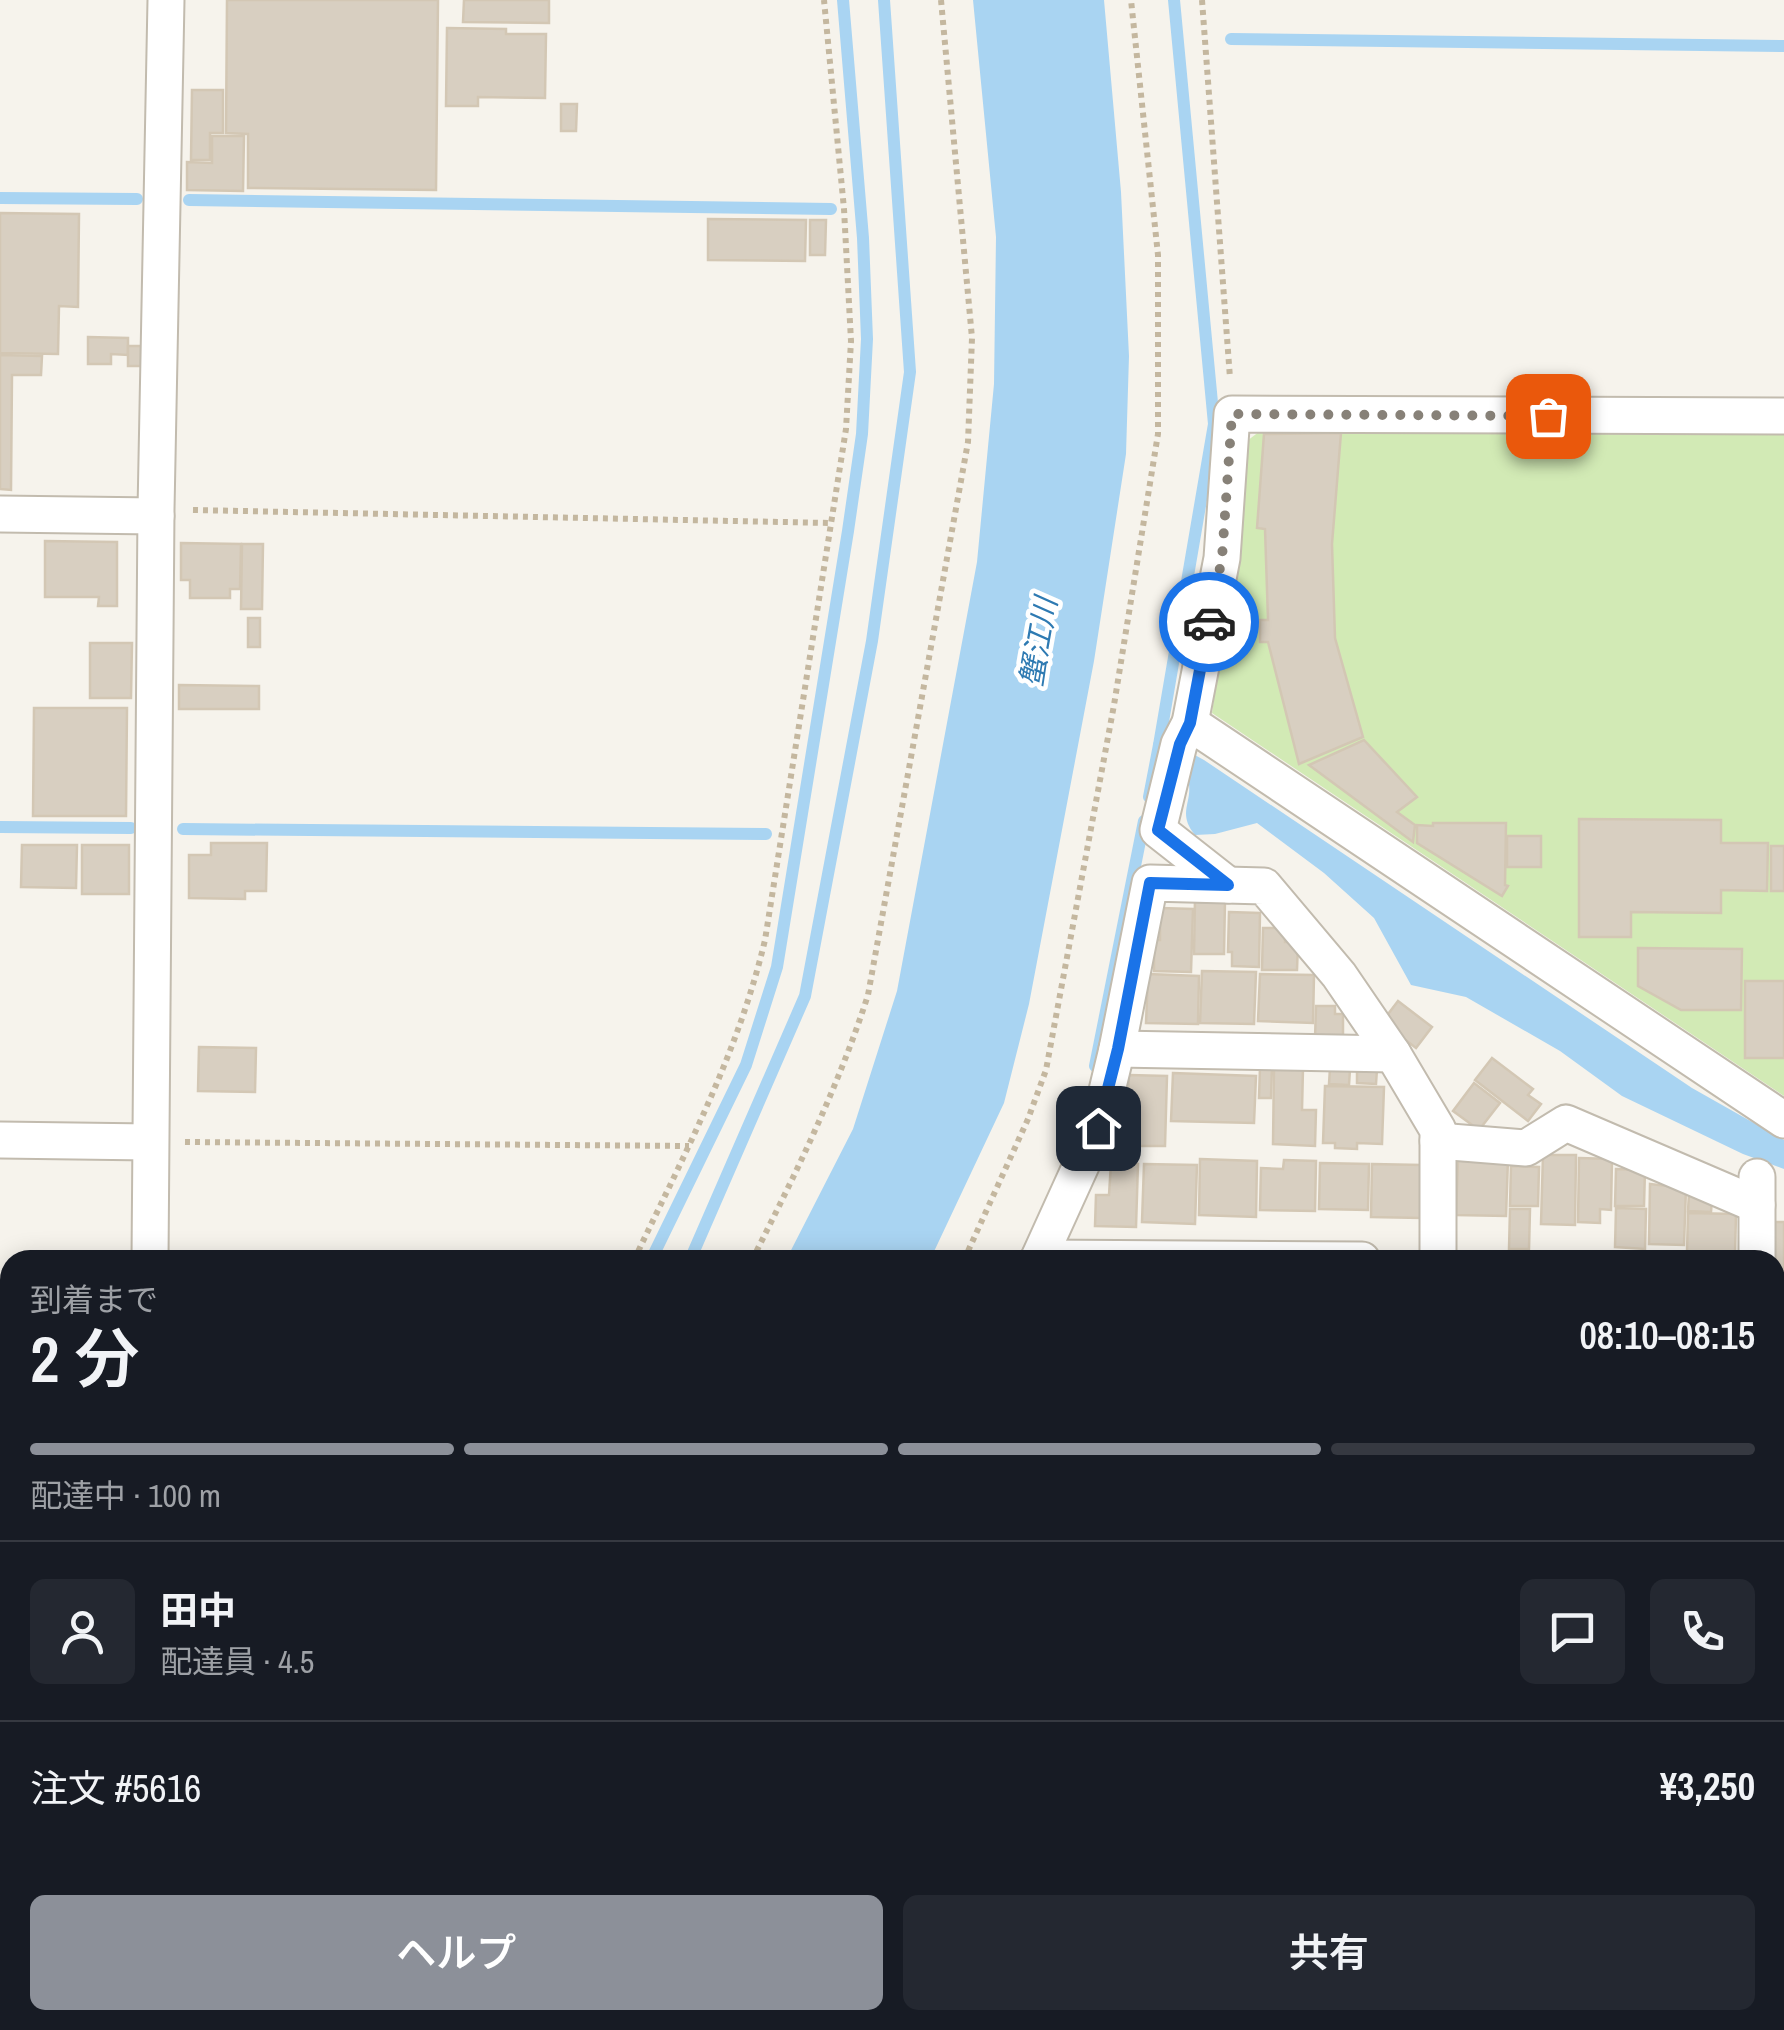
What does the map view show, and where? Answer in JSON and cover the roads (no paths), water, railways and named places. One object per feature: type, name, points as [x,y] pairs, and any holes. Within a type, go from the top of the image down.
[{"type":"street","points":[[150,1250],[156,513],[166,0]]},
{"type":"street","points":[[1228,885],[1158,830],[1222,558],[1232,414],[1784,416]]},
{"type":"street","points":[[0,514],[156,513]]},
{"type":"street","points":[[1181,745],[1784,1120]]},
{"type":"street","points":[[1042,1250],[1098,1128],[1118,1049],[1150,883],[1264,886],[1339,975],[1438,1130],[1438,1250]]},
{"type":"street","points":[[1118,1049],[1393,1054]]},
{"type":"street","points":[[1438,1141],[1526,1148],[1566,1123],[1757,1191],[1757,1250]]},
{"type":"street","points":[[0,1140],[150,1142]]},
{"type":"water","name":"蟹江川","points":[[973,0],[1104,0],[1121,192],[1129,356],[1126,454],[1094,661],[1029,1004],[1004,1103],[935,1250],[791,1250],[853,1129],[897,991],[977,562],[994,384],[996,237]]},
{"type":"water","points":[[1169,741],[1204,760],[1692,1088],[1784,1140],[1784,1169],[1743,1154],[1622,1096],[1560,1051],[1466,997],[1411,985],[1374,918],[1324,873],[1257,823],[1195,835],[1186,813],[1188,779]]},
{"type":"waterway","points":[[656,1250],[746,1065],[777,967],[848,531],[862,434],[867,339],[863,238],[843,0]]},
{"type":"waterway","points":[[694,1250],[805,996],[872,641],[910,372],[884,0]]},
{"type":"waterway","points":[[1172,754],[1159,745],[1214,424],[1174,0]]},
{"type":"waterway","points":[[1231,39],[1784,46]]},
{"type":"waterway","points":[[0,198],[137,199]]},
{"type":"waterway","points":[[189,200],[831,209]]},
{"type":"waterway","points":[[1149,797],[1159,745]]},
{"type":"waterway","points":[[1095,1066],[1144,821]]},
{"type":"waterway","points":[[0,827],[131,828]]},
{"type":"waterway","points":[[183,829],[766,834]]}]
